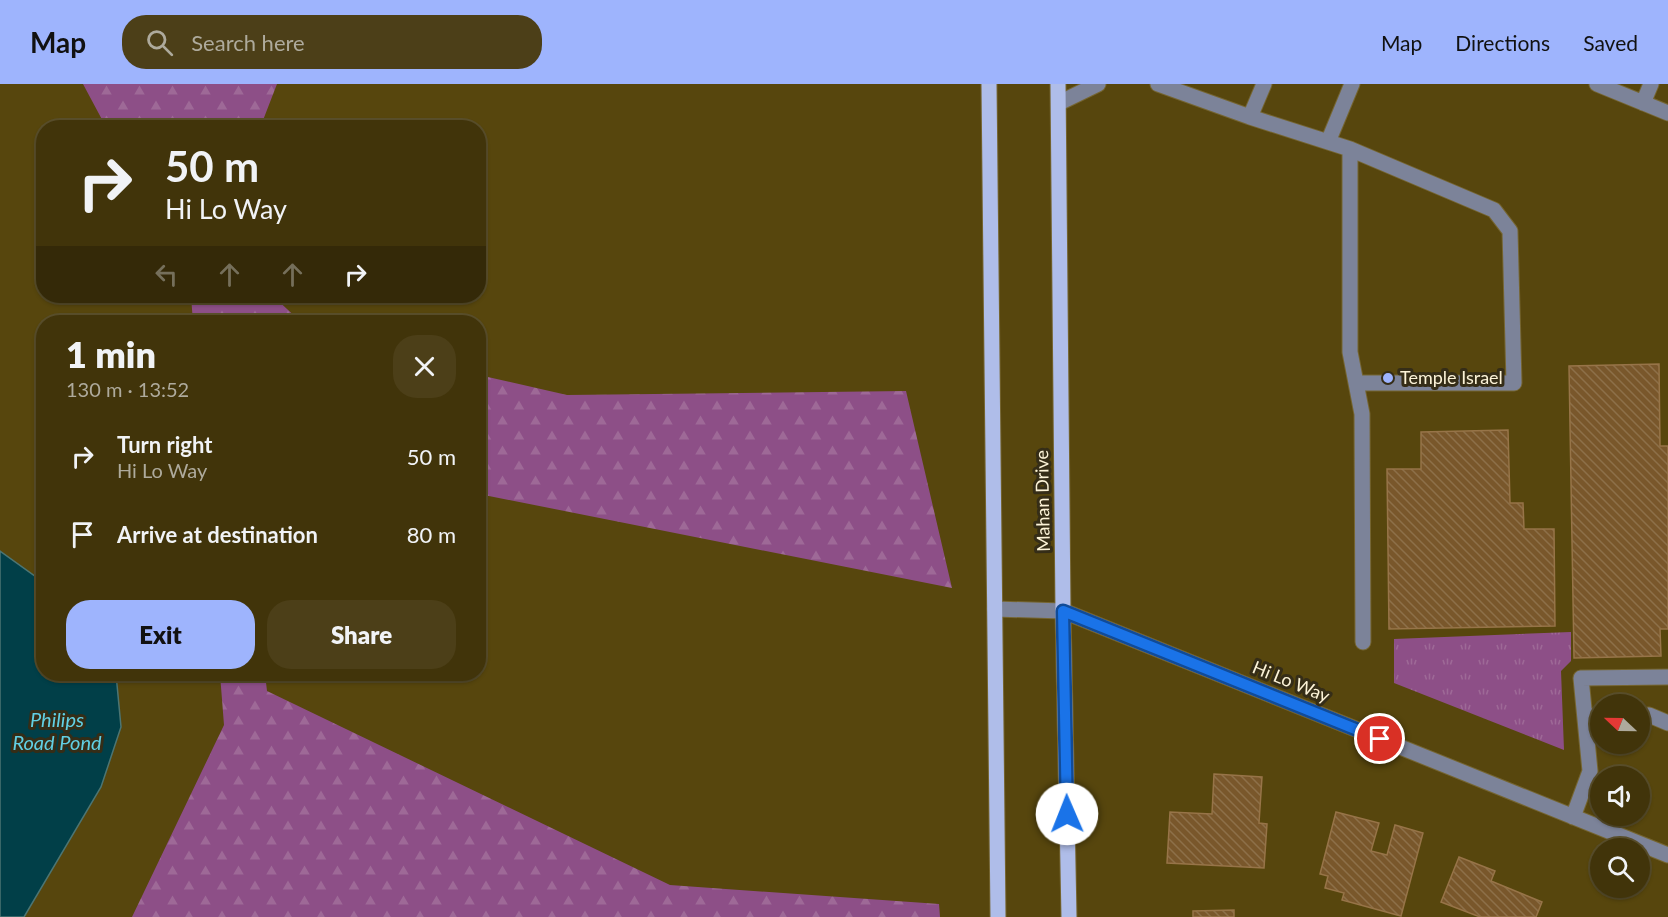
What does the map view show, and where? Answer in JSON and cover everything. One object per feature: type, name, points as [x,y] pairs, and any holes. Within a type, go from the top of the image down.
[{"type":"main road","points":[[989,84],[998,917]]},
{"type":"main road","name":"Mahan Drive","points":[[1058,84],[1063,611],[1069,917]]},
{"type":"street","points":[[1059,103],[1098,84]]},
{"type":"street","points":[[1158,84],[1350,149],[1494,210],[1510,231],[1514,383],[1356,383]]},
{"type":"street","points":[[1250,117],[1264,84]]},
{"type":"street","points":[[1328,142],[1352,84]]},
{"type":"street","points":[[1597,84],[1668,113]]},
{"type":"street","points":[[1643,103],[1651,84]]},
{"type":"street","points":[[1350,149],[1350,352],[1362,414],[1363,642]]},
{"type":"street","name":"Hi Lo Way","points":[[995,609],[1063,611],[1668,855]]},
{"type":"street","points":[[1590,706],[1581,678],[1668,678]]},
{"type":"street","points":[[1650,715],[1668,723]]},
{"type":"street","points":[[1573,817],[1590,771],[1591,754]]},
{"type":"green space","points":[[83,84],[277,84],[263,120],[102,120]]},
{"type":"green space","points":[[192,303],[281,303],[293,315],[192,315]]},
{"type":"green space","points":[[486,377],[567,395],[906,391],[952,588],[486,495]]},
{"type":"green space","points":[[1571,632],[1571,661],[1561,671],[1564,750],[1394,683],[1394,639]]},
{"type":"green space","points":[[221,681],[266,681],[267,691],[670,885],[939,904],[940,917],[132,917],[224,725]]},
{"type":"water","name":"Philips Road Pond","points":[[0,551],[36,577],[36,681],[117,681],[121,727],[101,787],[24,917],[0,917]]},
{"type":"building","points":[[1659,364],[1660,446],[1668,446],[1668,629],[1660,629],[1661,656],[1574,658],[1569,366]]},
{"type":"building","points":[[1508,430],[1510,503],[1523,503],[1524,529],[1554,529],[1555,626],[1389,629],[1387,469],[1421,469],[1421,432]]},
{"type":"building","points":[[1214,774],[1262,777],[1259,823],[1267,824],[1264,868],[1167,863],[1170,812],[1212,814]]},
{"type":"building","points":[[1336,812],[1379,823],[1371,851],[1387,855],[1395,825],[1423,833],[1401,916],[1342,900],[1344,893],[1325,888],[1328,876],[1320,874]]},
{"type":"building","points":[[1459,857],[1495,871],[1491,881],[1542,902],[1536,917],[1480,917],[1441,902]]},
{"type":"building","points":[[1234,910],[1234,917],[1193,917],[1193,911]]},
{"type":"place","name":"Temple Israel","points":[[1388,378]]},
{"type":"route","points":[[1067,814],[1063,611],[1380,739]]}]
